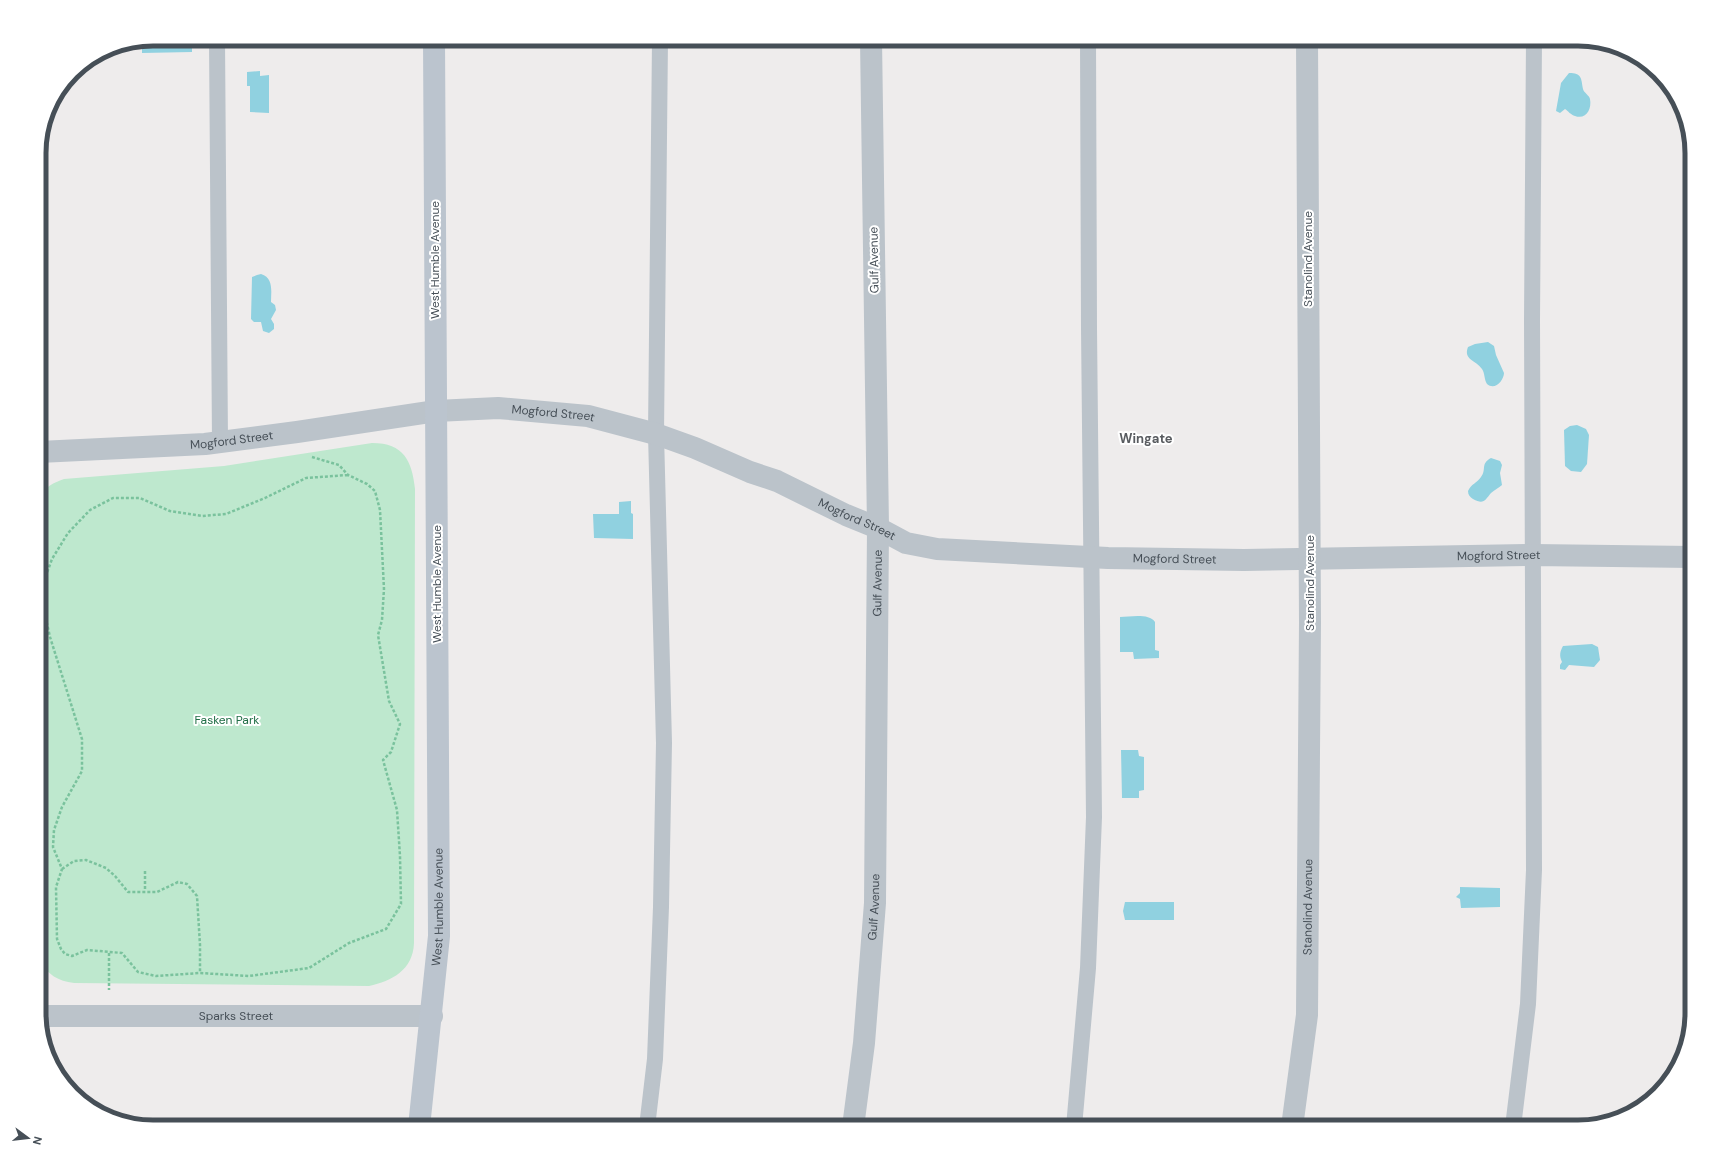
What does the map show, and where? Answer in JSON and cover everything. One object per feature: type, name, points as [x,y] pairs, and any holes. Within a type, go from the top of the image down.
[{"type":"street","name":"West Humble Avenue","points":[[420,1120],[432,1016],[439,936],[434,46]]},
{"type":"street","name":"Gulf Avenue","points":[[854,1120],[864,1043],[875,903],[878,528],[871,46]]},
{"type":"street","name":"Stanolind Avenue","points":[[1293,1120],[1307,1016],[1310,559],[1307,46]]},
{"type":"street","name":"Mogford Street","points":[[46,452],[220,442],[436,411],[484,407],[588,416],[656,434],[695,448],[750,472],[777,481],[846,515],[878,528],[906,543],[937,549],[1091,557],[1236,560],[1534,555],[1685,557]]},
{"type":"street","name":"Sparks Street","points":[[46,1016],[432,1016]]},
{"type":"lane","points":[[217,46],[220,442]]},
{"type":"lane","points":[[648,1120],[656,1036],[661,907],[664,743],[656,434],[660,46]]},
{"type":"lane","points":[[1075,1120],[1088,968],[1094,817],[1088,46]]},
{"type":"lane","points":[[1514,1120],[1528,1004],[1534,870],[1532,320],[1534,46]]},
{"type":"path","points":[[46,576],[52,559],[68,533],[90,510],[113,498],[140,498],[170,511],[202,516],[226,514],[265,498],[306,478],[348,475],[367,484],[375,491],[380,510],[384,589],[382,620],[378,635],[389,701],[400,724],[391,752],[383,760],[396,810],[400,856],[401,904],[386,929],[349,943],[309,968],[250,976],[200,972],[156,976],[138,972],[122,953],[87,950],[72,956],[65,954],[60,949],[57,939],[56,886],[62,869],[74,861],[86,860],[106,868],[128,892],[157,892],[164,890],[171,884],[178,882],[187,884],[197,896],[200,972]]},
{"type":"path","points":[[46,619],[50,637],[82,739],[82,771],[62,807],[54,830],[53,847],[62,869]]},
{"type":"path","points":[[145,871],[145,891]]},
{"type":"path","points":[[108,953],[110,1016]]},
{"type":"green space","name":"Fasken Park","points":[[372,443],[392,446],[399,450],[409,462],[412,470],[415,489],[414,943],[410,960],[400,973],[377,984],[369,986],[74,983],[58,979],[46,970],[46,488],[64,479],[224,466]]},
{"type":"water","points":[[146,46],[192,46],[192,52],[142,53],[142,47]]},
{"type":"water","points":[[260,71],[260,76],[269,75],[269,113],[250,112],[250,86],[247,86],[247,72]]},
{"type":"water","points":[[1569,73],[1579,75],[1584,90],[1590,99],[1589,110],[1585,115],[1579,117],[1571,114],[1565,109],[1560,113],[1556,111],[1561,83]]},
{"type":"water","points":[[261,274],[270,282],[271,302],[275,305],[276,310],[271,319],[274,324],[274,329],[269,333],[263,331],[261,322],[254,322],[251,319],[252,277]]},
{"type":"water","points":[[1488,342],[1494,346],[1496,355],[1504,373],[1501,381],[1493,386],[1487,384],[1482,369],[1467,355],[1468,347],[1475,344]]},
{"type":"water","points":[[1577,425],[1586,429],[1589,435],[1587,464],[1581,472],[1571,471],[1565,466],[1564,430],[1570,426]]},
{"type":"water","points":[[1491,458],[1500,461],[1502,465],[1500,473],[1502,485],[1492,492],[1486,500],[1480,502],[1470,497],[1468,491],[1481,477],[1484,472],[1486,462]]},
{"type":"water","points":[[631,501],[631,513],[633,514],[633,539],[594,538],[593,514],[619,514],[619,502]]},
{"type":"water","points":[[1144,616],[1155,622],[1155,650],[1159,651],[1159,658],[1134,659],[1133,652],[1120,652],[1120,617]]},
{"type":"water","points":[[1592,644],[1598,647],[1600,660],[1594,667],[1569,665],[1565,670],[1560,669],[1562,662],[1560,654],[1563,646]]},
{"type":"water","points":[[1121,750],[1138,750],[1139,756],[1144,757],[1144,790],[1139,791],[1139,798],[1122,798]]},
{"type":"water","points":[[1460,887],[1500,888],[1500,907],[1461,908],[1460,899],[1456,897],[1460,893]]},
{"type":"water","points":[[1125,902],[1174,902],[1174,920],[1125,920],[1123,911]]},
{"type":"district","name":"Wingate","points":[[1146,438]]}]
